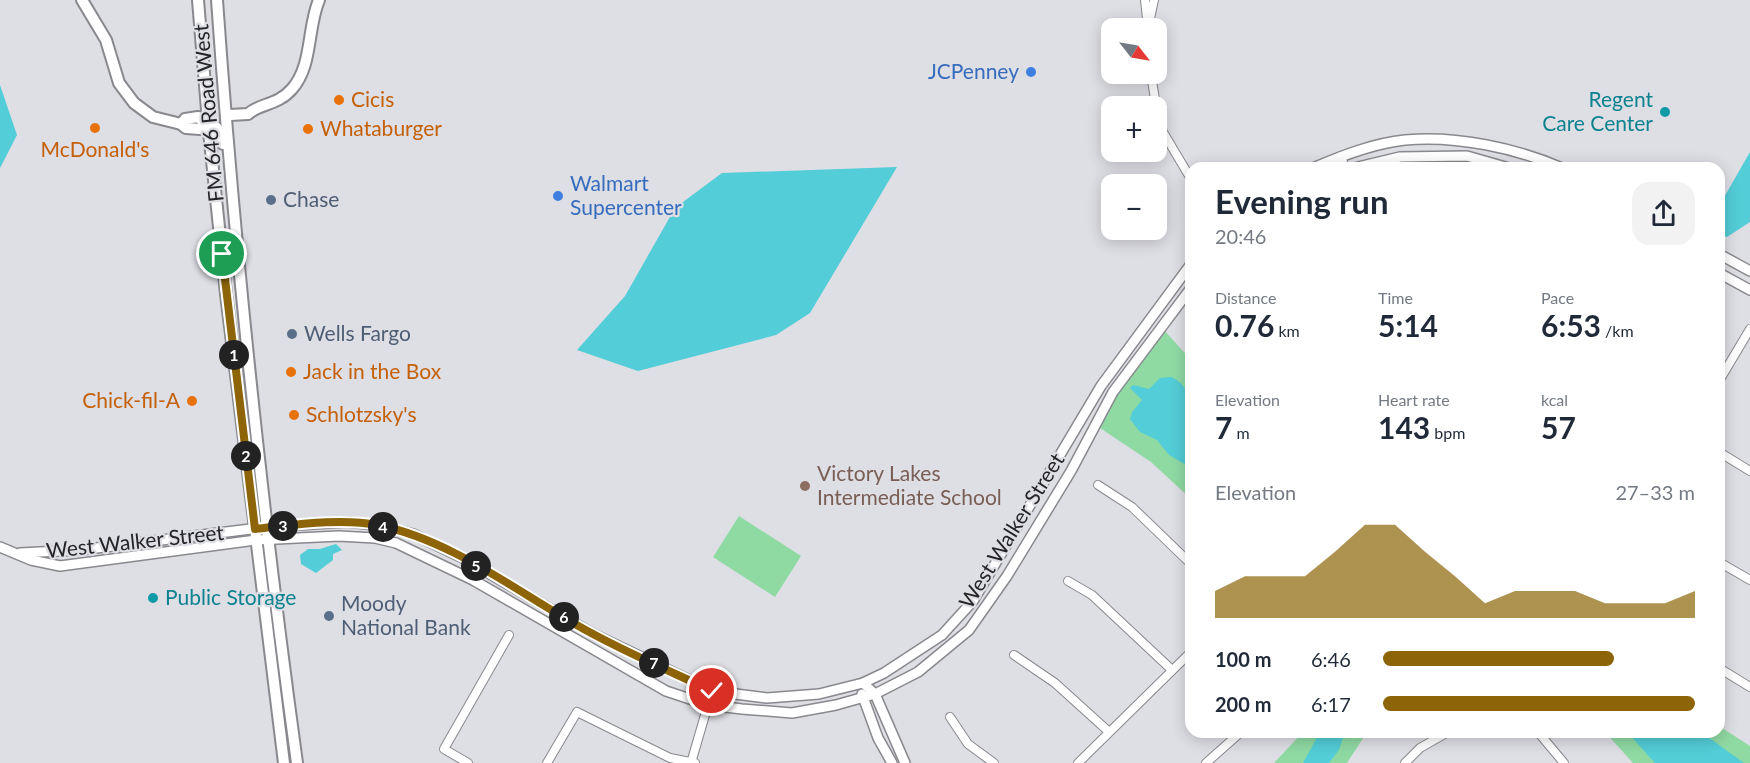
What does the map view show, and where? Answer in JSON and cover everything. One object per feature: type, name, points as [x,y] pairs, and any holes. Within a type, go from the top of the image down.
[{"type":"main road","points":[[82,0],[100,28],[117,77],[128,97],[153,117],[181,124],[186,128],[200,129],[206,122],[217,128],[228,153]]},
{"type":"main road","name":"FM 646 Road West","points":[[198,0],[206,122],[284,763]]},
{"type":"main road","name":"FM 646 Road West","points":[[217,0],[241,301],[297,763]]},
{"type":"main road","points":[[204,78],[215,110],[225,113],[230,109],[248,107],[253,110],[274,104],[291,90],[300,78],[319,0]]},
{"type":"street","points":[[1145,0],[1147,18]]},
{"type":"street","points":[[1150,18],[1154,0]]},
{"type":"street","points":[[1167,139],[1185,169]]},
{"type":"street","points":[[1327,162],[1341,156],[1405,140],[1460,141],[1513,152],[1542,162]]},
{"type":"street","points":[[1341,156],[1343,162]]},
{"type":"street","points":[[1379,162],[1400,157],[1467,156],[1488,162]]},
{"type":"street","points":[[1725,257],[1750,271]]},
{"type":"street","name":"West Walker Street","points":[[12,552],[69,551],[268,533],[346,522],[376,525],[413,534],[461,557],[593,634],[712,691],[767,698],[819,694],[863,683],[884,673],[942,635],[973,601],[1101,386],[1185,272]]},
{"type":"street","points":[[1725,276],[1750,290]]},
{"type":"street","name":"West Walker Street","points":[[268,533],[375,538],[396,543],[473,580],[666,691],[708,705],[792,714],[862,698],[875,694],[918,672],[969,630],[1007,576],[1071,471],[1113,392],[1185,296]]},
{"type":"street","points":[[1725,371],[1750,329]]},
{"type":"street","points":[[1725,456],[1750,471]]},
{"type":"street","points":[[1098,485],[1132,507],[1185,558]]},
{"type":"street","name":"West Walker Street","points":[[0,547],[47,565],[60,566],[256,534]]},
{"type":"street","points":[[1725,565],[1750,580]]},
{"type":"street","points":[[1068,581],[1092,595],[1172,670]]},
{"type":"street","points":[[468,763],[444,749],[509,635]]},
{"type":"street","points":[[1014,655],[1054,683],[1108,731]]},
{"type":"street","points":[[1078,763],[1185,658]]},
{"type":"street","points":[[1725,672],[1750,687]]},
{"type":"street","points":[[863,683],[875,694],[905,763]]},
{"type":"street","points":[[863,683],[862,698],[878,738],[892,763]]},
{"type":"street","points":[[547,763],[577,712],[670,758],[693,763],[712,691]]},
{"type":"street","points":[[950,717],[968,744],[994,763]]},
{"type":"street","points":[[1206,763],[1234,738]]},
{"type":"street","points":[[1405,763],[1420,748],[1438,738]]},
{"type":"street","points":[[1543,738],[1564,763]]},
{"type":"green space","points":[[1163,329],[1185,353],[1185,493],[1151,462],[1097,426],[1115,395]]},
{"type":"green space","points":[[739,516],[801,556],[775,597],[713,557]]},
{"type":"green space","points":[[1725,730],[1750,746],[1750,763],[1633,763],[1610,738],[1725,738]]},
{"type":"green space","points":[[1297,738],[1363,738],[1347,763],[1274,763]]},
{"type":"water","points":[[0,85],[17,135],[0,168]]},
{"type":"water","points":[[1750,152],[1750,222],[1727,237],[1725,236],[1725,196]]},
{"type":"water","points":[[897,167],[810,313],[776,335],[638,371],[577,350],[625,296],[675,208],[722,173]]},
{"type":"water","points":[[1171,377],[1181,383],[1185,390],[1185,464],[1169,455],[1157,440],[1140,432],[1130,419],[1132,412],[1142,400],[1130,388],[1133,385],[1149,389],[1160,378]]},
{"type":"water","points":[[336,544],[342,550],[333,554],[333,560],[316,573],[301,564],[300,555],[308,549],[320,549]]},
{"type":"water","points":[[1317,738],[1343,738],[1339,750],[1329,763],[1303,763]]},
{"type":"water","points":[[1632,738],[1709,738],[1744,763],[1655,763]]},
{"type":"place","name":"JCPenney","points":[[1031,72]]},
{"type":"place","name":"Cicis","points":[[339,100]]},
{"type":"place","name":"Regent Care Center","points":[[1665,112]]},
{"type":"place","name":"McDonald's","points":[[95,128]]},
{"type":"place","name":"Whataburger","points":[[308,129]]},
{"type":"place","name":"Walmart Supercenter","points":[[558,196]]},
{"type":"place","name":"Chase","points":[[271,200]]},
{"type":"place","name":"Wells Fargo","points":[[292,334]]},
{"type":"place","name":"Jack in the Box","points":[[291,372]]},
{"type":"place","name":"Chick-fil-A","points":[[192,401]]},
{"type":"place","name":"Schlotzsky's","points":[[294,415]]},
{"type":"place","name":"Victory Lakes Intermediate School","points":[[805,486]]},
{"type":"place","name":"Public Storage","points":[[153,598]]},
{"type":"place","name":"Moody National Bank","points":[[329,616]]},
{"type":"route","points":[[222,254],[255,529],[346,522],[376,525],[413,534],[461,557],[593,634],[712,691]]}]
